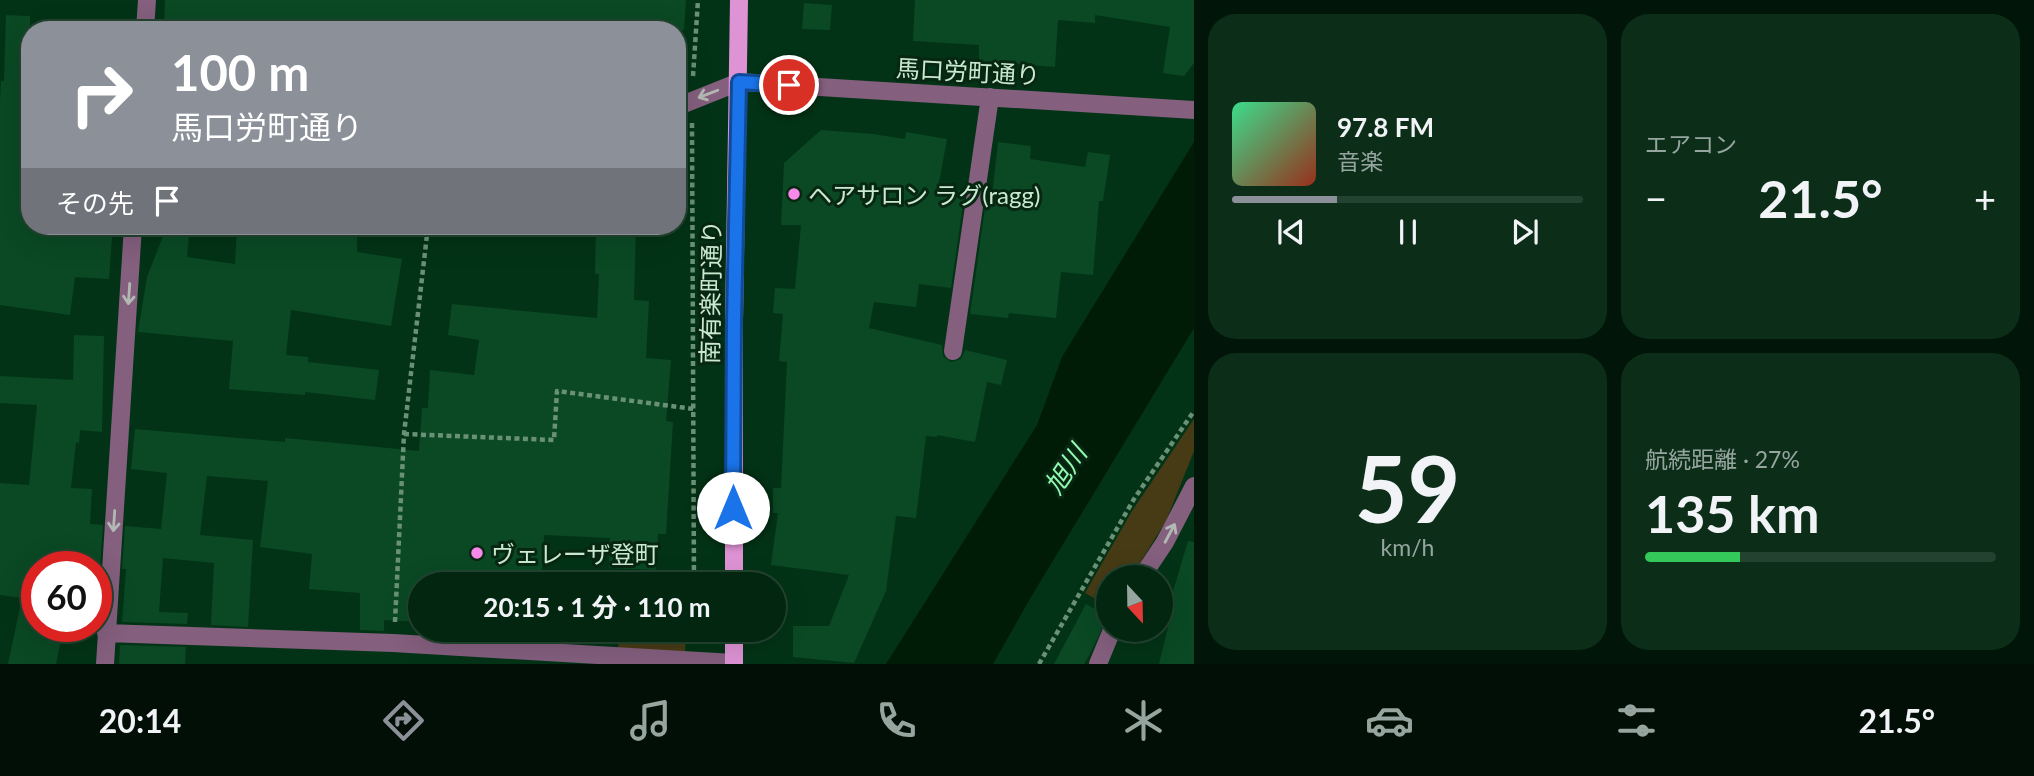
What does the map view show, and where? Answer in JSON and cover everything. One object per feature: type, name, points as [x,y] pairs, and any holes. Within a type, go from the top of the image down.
[{"type":"main road","name":"南有楽町通り","points":[[734,572],[738,0]]},
{"type":"main road","points":[[734,642],[734,663]]},
{"type":"street","points":[[146,21],[147,0]]},
{"type":"street","points":[[686,102],[739,82]]},
{"type":"street","name":"馬口労町通り","points":[[739,82],[1191,106]]},
{"type":"street","points":[[953,351],[990,97]]},
{"type":"street","points":[[111,551],[132,235]]},
{"type":"street","points":[[1150,565],[1165,542],[1194,486]]},
{"type":"street","points":[[112,633],[393,643],[734,663]]},
{"type":"street","points":[[104,664],[105,642]]},
{"type":"street","points":[[1098,664],[1107,642]]},
{"type":"path","points":[[686,94],[698,0]]},
{"type":"path","points":[[686,136],[694,409],[694,572]]},
{"type":"path","points":[[393,643],[404,434],[427,235]]},
{"type":"path","points":[[404,434],[554,440],[557,391],[694,409]]},
{"type":"path","points":[[1039,664],[1134,499],[1194,411]]},
{"type":"shaded area","points":[[1194,419],[1194,451],[1166,521],[1138,565],[1101,565],[1132,511]]},
{"type":"shaded area","points":[[1096,574],[1096,599],[1085,593]]},
{"type":"shaded area","points":[[618,642],[685,642],[685,653],[618,648]]},
{"type":"water","name":"旭川","points":[[1194,142],[1194,328],[993,664],[886,664],[1037,425],[1062,357]]},
{"type":"building","points":[[165,0],[686,0],[685,21],[164,21]]},
{"type":"building","points":[[915,0],[1194,0],[1194,63],[1184,76],[1163,73],[1170,27],[1095,15],[1095,23],[1058,20],[1055,67],[979,61],[979,45],[913,41]]},
{"type":"building","points":[[804,3],[832,5],[830,30],[802,29]]},
{"type":"building","points":[[6,15],[30,16],[30,21],[21,21],[21,235],[112,237],[109,279],[75,277],[70,315],[0,305],[0,101],[1,81],[4,81]]},
{"type":"building","points":[[821,130],[905,139],[906,132],[947,139],[938,188],[965,191],[951,288],[919,284],[916,307],[874,302],[869,328],[942,345],[943,356],[951,362],[961,359],[965,350],[1007,360],[1001,385],[987,382],[975,442],[937,435],[926,436],[916,518],[896,516],[886,591],[854,663],[793,657],[793,626],[829,626],[849,575],[771,565],[778,513],[773,513],[773,488],[781,488],[787,362],[779,361],[783,314],[773,313],[775,288],[795,289],[801,225],[781,225],[784,163]]},
{"type":"building","points":[[998,142],[1031,146],[1030,159],[1085,167],[1088,152],[1110,155],[1103,201],[1099,201],[1093,275],[1061,272],[1056,318],[1009,313],[1008,318],[970,314],[987,194],[992,195]]},
{"type":"building","points":[[163,235],[189,235],[187,257],[235,264],[237,235],[357,235],[357,252],[402,259],[391,326],[291,310],[286,355],[308,357],[308,362],[379,370],[375,400],[305,392],[305,395],[229,389],[233,341],[138,332],[147,277]]},
{"type":"building","points":[[596,235],[636,235],[634,300],[649,301],[646,358],[671,360],[666,421],[673,422],[666,534],[658,534],[656,570],[609,568],[610,538],[544,535],[542,572],[408,572],[408,621],[384,620],[384,631],[360,630],[360,593],[309,589],[312,554],[260,547],[268,481],[207,476],[200,535],[253,540],[248,627],[211,625],[214,563],[163,558],[159,612],[188,613],[187,624],[122,622],[126,569],[122,569],[125,526],[161,529],[167,473],[131,469],[135,429],[285,442],[285,438],[419,451],[422,408],[428,408],[430,370],[474,375],[479,340],[448,335],[452,304],[597,318],[599,274],[595,274]]},
{"type":"building","points":[[74,335],[104,336],[102,432],[80,430],[79,443],[76,442],[71,488],[92,489],[90,524],[103,525],[101,551],[21,551],[21,598],[0,595],[0,483],[29,485],[37,405],[0,403],[0,376],[73,380]]},
{"type":"building","points":[[1188,541],[1194,542],[1194,664],[1159,664],[1164,642],[1173,642],[1173,591]]},
{"type":"building","points":[[21,603],[21,642],[61,642],[56,664],[8,664]]},
{"type":"building","points":[[1086,604],[1096,609],[1096,641],[1084,664],[1054,664]]},
{"type":"building","points":[[120,645],[186,647],[185,664],[119,664]]},
{"type":"place","name":"ヘアサロン ラグ(ragg)","points":[[794,194]]},
{"type":"place","name":"ヴェレーザ登町","points":[[477,553]]},
{"type":"route","points":[[733,508],[739,82],[789,85]]}]
